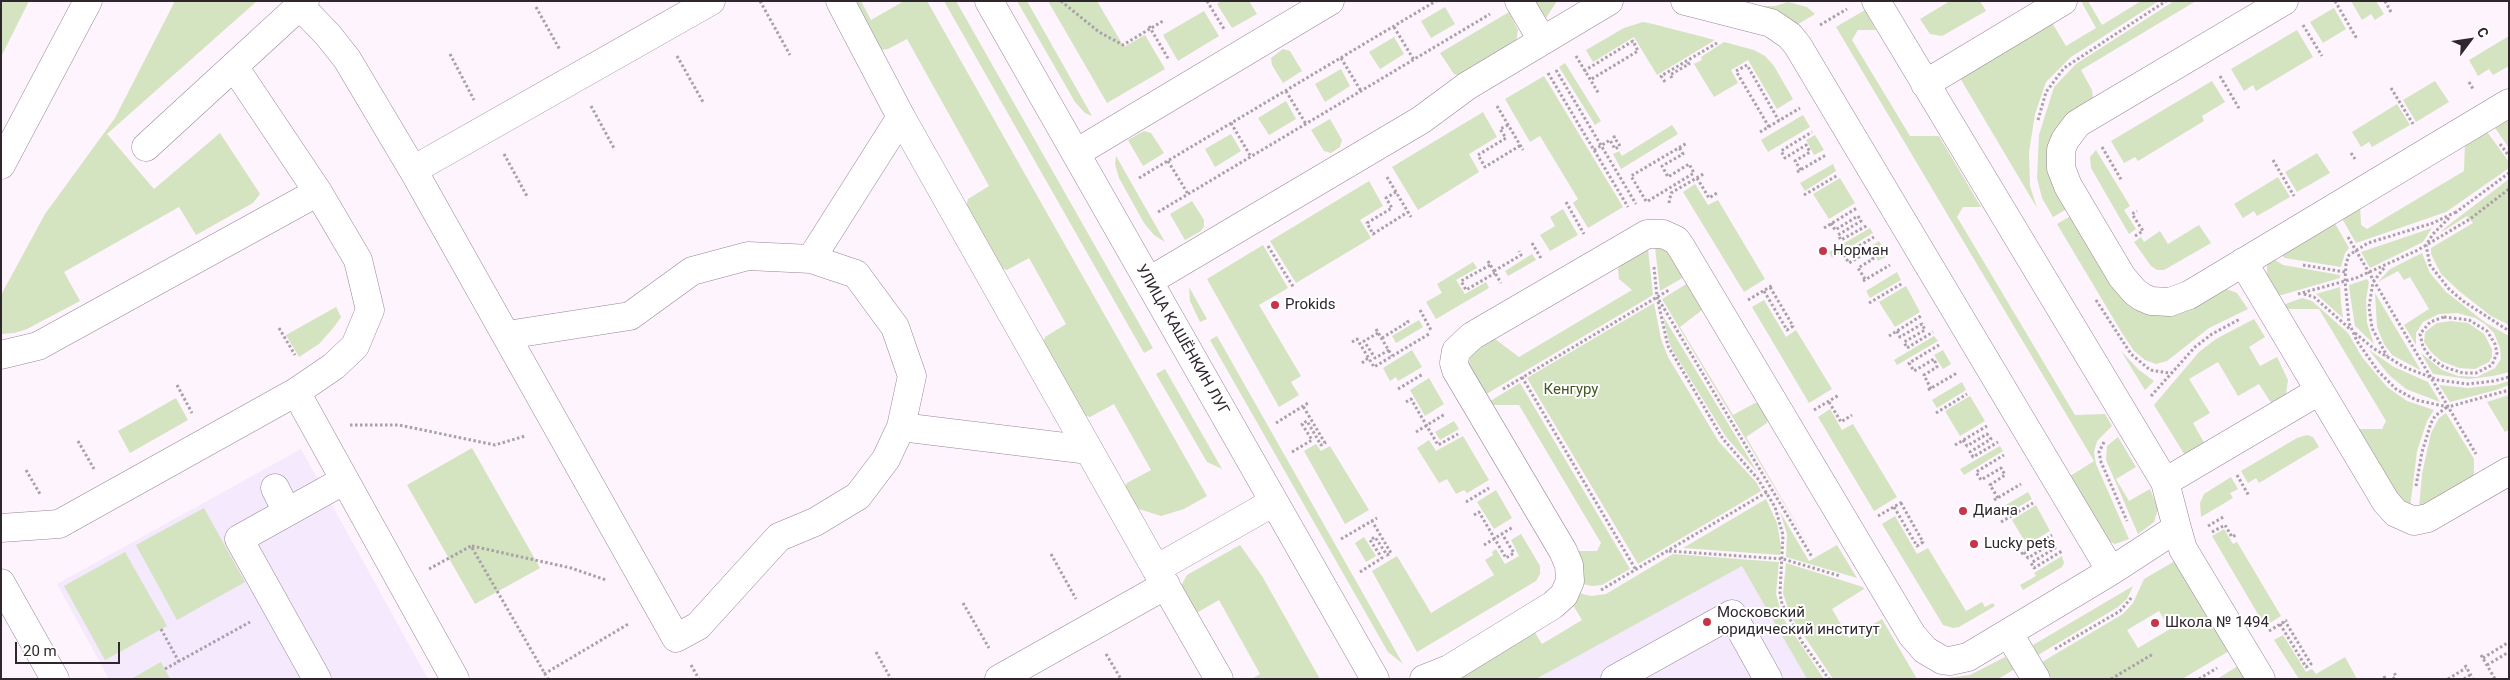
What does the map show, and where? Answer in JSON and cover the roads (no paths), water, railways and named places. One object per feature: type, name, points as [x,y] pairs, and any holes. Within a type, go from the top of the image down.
[{"type":"street","points":[[1,165],[88,1]]},
{"type":"street","points":[[413,170],[711,1]]},
{"type":"street","points":[[840,1],[901,117],[1219,679]]},
{"type":"street","name":"УЛИЦА КАШЁНКИН ЛУГ","points":[[989,1],[1375,679]]},
{"type":"street","points":[[1076,153],[1330,1]]},
{"type":"street","points":[[1149,281],[1421,120],[1467,86],[1609,1]]},
{"type":"street","points":[[1685,1],[1771,23],[1790,36],[1798,46],[2111,571]]},
{"type":"street","points":[[1876,1],[2165,482],[2190,529],[2183,549],[2261,679]]},
{"type":"street","points":[[1925,84],[2063,1]]},
{"type":"street","points":[[146,147],[235,68],[302,4],[347,59],[413,170],[676,638],[698,626],[779,537],[815,522],[858,496],[886,459],[901,427],[912,376],[896,327],[856,274],[811,259],[748,256],[692,271],[630,316],[507,335]]},
{"type":"street","points":[[1507,6],[1546,38]]},
{"type":"street","points":[[2292,11],[2078,124],[2065,140],[2061,150],[2061,168],[2068,186],[2122,277],[2142,297],[2160,302],[2180,299],[2509,104]]},
{"type":"street","points":[[1,528],[59,524],[296,392],[334,366],[355,346],[370,310],[358,260],[318,192],[235,68]]},
{"type":"street","points":[[811,259],[901,117]]},
{"type":"street","points":[[1,354],[38,346],[318,192]]},
{"type":"street","points":[[1424,679],[1449,669],[1553,605],[1564,594],[1568,586],[1570,573],[1563,551],[1454,363],[1454,356],[1459,346],[1647,234],[1663,234],[1676,240],[1918,643],[1925,650],[1942,660],[1959,660],[1977,653],[2111,571],[2190,529]]},
{"type":"street","points":[[2243,262],[2386,502],[2396,513],[2414,520],[2436,515],[2500,476]]},
{"type":"street","points":[[2165,482],[2319,391]]},
{"type":"street","points":[[296,392],[455,679]]},
{"type":"street","points":[[901,427],[1089,450]]},
{"type":"street","points":[[317,679],[239,539],[345,480]]},
{"type":"street","points":[[275,488],[287,512]]},
{"type":"street","points":[[1002,677],[1098,638],[1161,577],[1274,502]]},
{"type":"street","points":[[1,584],[55,679]]},
{"type":"street","points":[[1615,679],[1732,614],[1768,679]]},
{"type":"street","points":[[2009,634],[2036,679]]},
{"type":"place","name":"Норман","points":[[1823,251]]},
{"type":"place","name":"Prokids","points":[[1275,305]]},
{"type":"place","name":"Диана","points":[[1963,511]]},
{"type":"place","name":"Lucky pets","points":[[1974,544]]},
{"type":"place","name":"Московский юридический институт","points":[[1707,622]]},
{"type":"place","name":"Школа № 1494","points":[[2155,623]]},
{"type":"park label","name":"Кенгуру","points":[[1571,390]]}]
